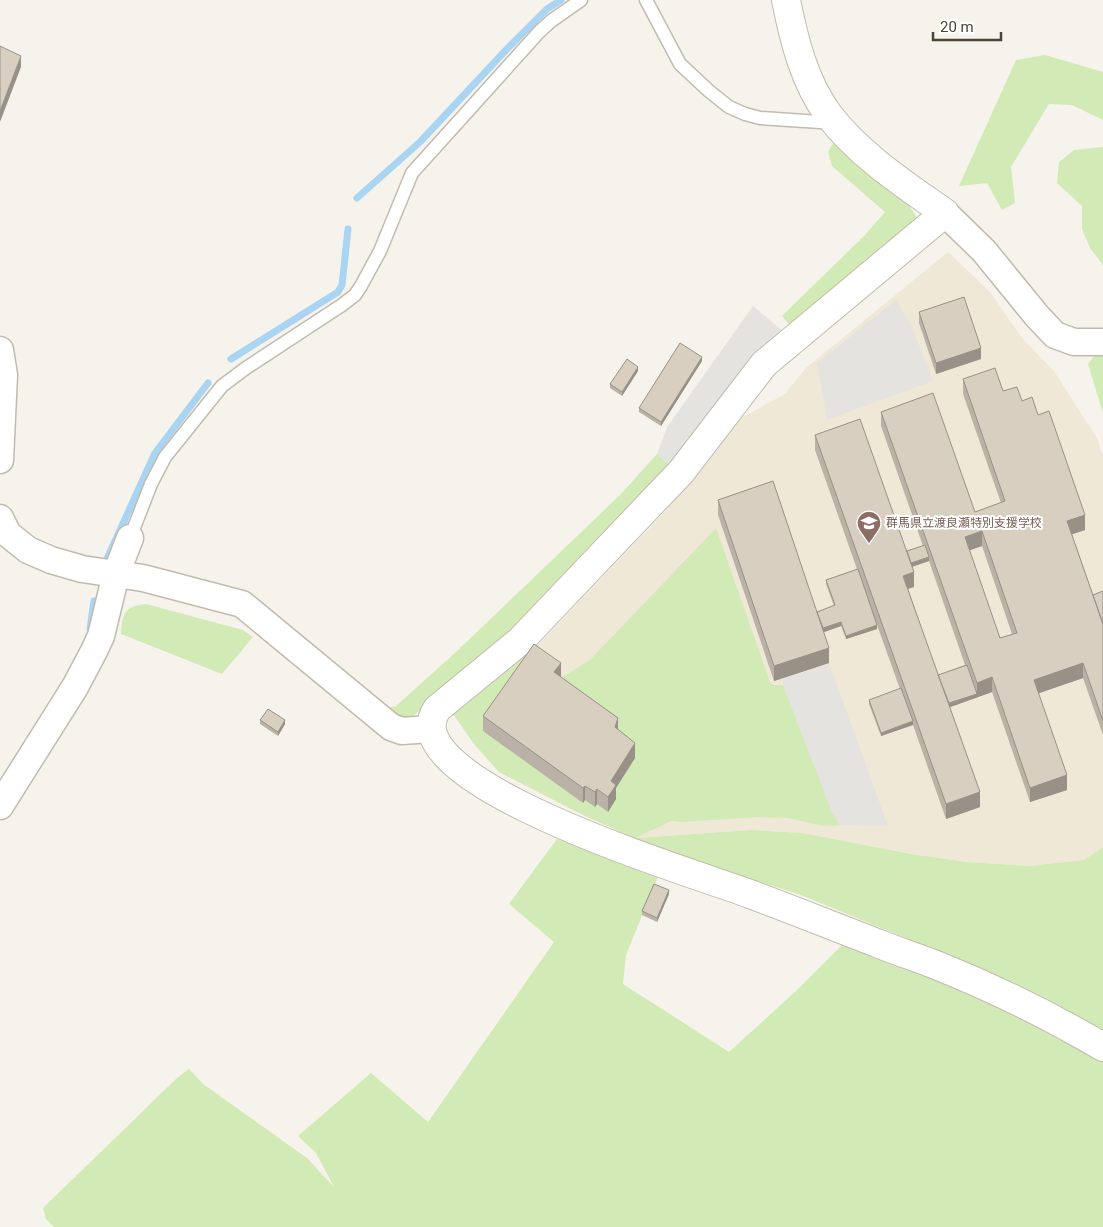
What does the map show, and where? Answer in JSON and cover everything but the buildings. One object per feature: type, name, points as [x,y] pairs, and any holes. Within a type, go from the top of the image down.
[{"type":"street","points":[[786,0],[796,44],[806,73],[832,119],[851,140],[892,176],[945,213],[984,251],[1037,316],[1056,335],[1074,342],[1103,342]]},
{"type":"street","points":[[945,213],[764,364],[681,472],[520,642],[437,708],[430,721],[431,729],[436,742],[461,768],[526,809],[610,846],[749,893],[935,964],[987,987],[1103,1047]]},
{"type":"street","points":[[0,350],[4,375],[0,460]]},
{"type":"street","points":[[0,518],[8,534],[28,550],[51,560],[68,565],[143,578],[242,604],[391,727],[402,731],[431,729]]},
{"type":"street","points":[[0,806],[76,687],[94,651],[101,636],[116,574],[130,538]]},
{"type":"lane","points":[[130,538],[151,484],[165,457],[222,386],[246,368],[342,306],[356,294],[380,251],[412,173],[539,32],[581,0]]},
{"type":"lane","points":[[646,0],[680,64],[729,107],[744,114],[760,118],[812,122],[832,119]]},
{"type":"shaded area","name":"群馬県立渡良瀬特別支援学校","points":[[948,252],[990,292],[1023,339],[1054,371],[1098,440],[1103,457],[1103,847],[1084,860],[1029,866],[967,862],[911,854],[803,833],[751,830],[634,838],[581,814],[499,772],[475,745],[453,714],[522,657],[529,654],[662,515],[737,420],[785,394],[806,368]]},
{"type":"shaded area","points":[[896,300],[912,327],[933,381],[827,420],[817,363]]},
{"type":"shaded area","points":[[753,306],[784,332],[672,467],[657,454],[667,427]]},
{"type":"shaded area","points":[[829,663],[888,826],[840,825],[832,812],[783,685],[783,678]]},
{"type":"green space","points":[[1045,55],[1103,72],[1103,120],[1072,105],[1049,104],[1011,167],[1015,203],[1002,210],[987,183],[959,186],[1016,60]]},
{"type":"green space","points":[[835,139],[903,196],[917,218],[791,327],[782,316],[864,236],[885,212],[832,166],[828,152]]},
{"type":"green space","points":[[1103,147],[1103,265],[1090,248],[1082,229],[1082,206],[1057,183],[1059,162],[1074,150]]},
{"type":"green space","points":[[1098,351],[1103,351],[1103,413],[1088,364]]},
{"type":"green space","points":[[657,454],[672,467],[514,632],[407,719],[400,720],[273,615],[274,613],[388,708],[396,706],[456,652],[621,494]]},
{"type":"green space","points":[[716,528],[770,682],[774,685],[783,685],[787,689],[832,812],[840,825],[824,826],[788,818],[758,817],[682,822],[671,821],[636,838],[751,830],[803,833],[911,854],[967,862],[1029,866],[1084,860],[1103,847],[1103,1030],[986,971],[801,895],[716,868],[634,838],[581,814],[499,772],[475,745],[453,714],[522,657],[534,659],[483,731],[583,802],[561,678],[590,660]]},
{"type":"green space","points":[[146,604],[243,630],[253,637],[222,674],[121,634],[122,621],[126,612],[133,607]]},
{"type":"green space","points":[[557,839],[659,874],[626,955],[623,984],[729,1052],[796,991],[843,944],[969,992],[1048,1030],[1103,1061],[1103,1227],[54,1227],[46,1219],[43,1208],[177,1078],[189,1069],[203,1084],[307,1158],[334,1187],[316,1153],[298,1136],[371,1073],[428,1122],[554,942],[509,904]]},
{"type":"waterway","points":[[357,198],[420,142],[508,48],[547,9],[561,0]]},
{"type":"waterway","points":[[231,359],[338,292],[342,285],[348,229]]},
{"type":"waterway","points":[[106,561],[155,453],[208,383]]},
{"type":"waterway","points":[[90,629],[94,601]]},
{"type":"place","name":"群馬県立渡良瀬特別支援学校","points":[[869,544]]}]
